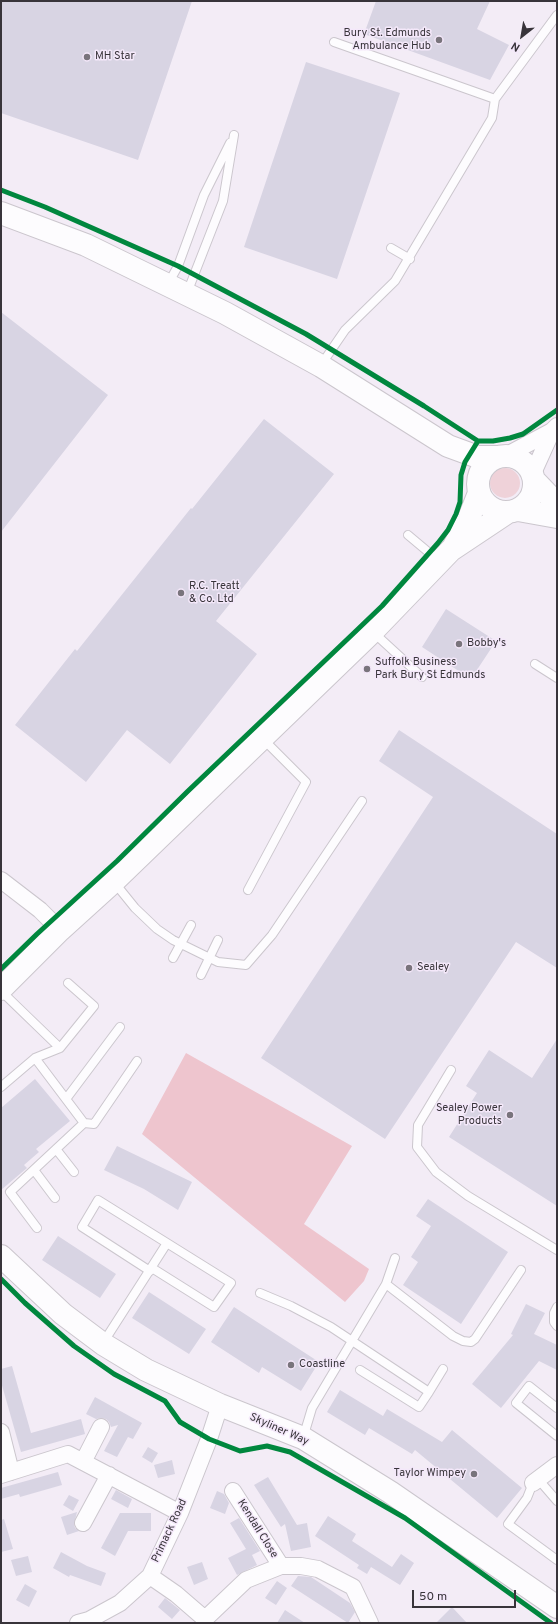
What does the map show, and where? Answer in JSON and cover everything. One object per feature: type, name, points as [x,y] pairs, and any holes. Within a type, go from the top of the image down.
[{"type":"street","points":[[1,213],[86,245],[178,288],[321,366],[448,446],[468,464],[484,502],[490,508],[499,511],[513,511],[557,517]]},
{"type":"street","points":[[1,990],[60,930],[113,882],[373,632],[446,556],[462,533],[478,488],[479,475],[483,467],[489,461],[502,456],[555,428]]},
{"type":"street","points":[[446,556],[513,511],[526,505],[531,498],[534,489],[533,476],[555,428]]},
{"type":"street","points":[[448,446],[478,458],[502,456],[522,460],[528,466],[533,476],[557,504]]},
{"type":"street","points":[[1,880],[40,910],[60,930]]},
{"type":"street","name":"Skyliner Way","points":[[1,1256],[63,1314],[102,1344],[146,1370],[220,1405],[303,1438],[390,1492],[557,1607]]},
{"type":"street","name":"Primack Road","points":[[78,1623],[89,1620],[120,1603],[150,1576],[180,1513],[209,1439],[220,1405]]},
{"type":"street","points":[[83,1462],[101,1427]]},
{"type":"street","points":[[1,1432],[6,1473],[68,1454],[180,1513]]},
{"type":"street","points":[[535,1481],[557,1465]]},
{"type":"street","points":[[83,1523],[109,1475]]},
{"type":"street","name":"Kendall Close","points":[[232,1491],[280,1566]]},
{"type":"street","name":"Kendall Close","points":[[205,1621],[246,1580],[280,1566],[301,1566],[318,1570],[353,1587],[370,1623]]},
{"type":"street","points":[[150,1576],[176,1594],[205,1621]]},
{"type":"lane","points":[[321,366],[345,330],[395,281],[410,259],[492,118],[495,99],[557,15]]},
{"type":"lane","points":[[334,42],[495,99]]},
{"type":"lane","points":[[234,135],[223,201],[178,288],[178,266],[204,194],[234,135]]},
{"type":"lane","points":[[392,248],[410,259]]},
{"type":"lane","points":[[408,535],[446,556]]},
{"type":"lane","points":[[373,632],[422,677]]},
{"type":"lane","points":[[535,664],[557,678]]},
{"type":"lane","points":[[248,890],[306,782],[262,738]]},
{"type":"lane","points":[[113,882],[135,908],[157,929],[218,962],[246,965],[272,935],[362,801]]},
{"type":"lane","points":[[173,958],[191,925]]},
{"type":"lane","points":[[201,975],[218,940]]},
{"type":"lane","points":[[1,1087],[35,1058],[60,1048],[94,1006],[68,983]]},
{"type":"lane","points":[[1,990],[60,1048]]},
{"type":"lane","points":[[66,1099],[120,1026]]},
{"type":"lane","points":[[35,1058],[84,1123],[94,1124],[137,1061]]},
{"type":"lane","points":[[451,1070],[418,1125],[417,1147],[436,1172],[468,1196],[557,1250]]},
{"type":"lane","points":[[37,1228],[10,1192],[84,1123]]},
{"type":"lane","points":[[56,1149],[74,1172]]},
{"type":"lane","points":[[34,1170],[56,1198]]},
{"type":"lane","points":[[98,1200],[167,1243],[231,1283],[214,1307],[82,1226],[98,1200]]},
{"type":"lane","points":[[102,1344],[167,1243]]},
{"type":"lane","points":[[303,1438],[312,1408],[386,1284],[394,1258]]},
{"type":"lane","points":[[386,1284],[454,1336],[463,1341],[471,1342],[475,1339],[521,1270]]},
{"type":"lane","points":[[260,1293],[292,1306],[331,1327],[429,1392]]},
{"type":"lane","points":[[557,1307],[554,1313],[554,1322],[557,1326]]},
{"type":"lane","points":[[360,1370],[419,1406],[443,1369]]},
{"type":"lane","points":[[557,1408],[530,1386],[516,1403],[557,1436]]},
{"type":"lane","points":[[557,1501],[535,1481],[527,1498],[508,1524],[557,1560]]},
{"type":"shaded area","points":[[505,468],[516,472],[520,483],[516,494],[505,498],[494,494],[490,483],[494,472]]},
{"type":"shaded area","points":[[186,1053],[352,1146],[304,1224],[369,1269],[364,1281],[345,1302],[142,1134]]},
{"type":"building","name":"MH Star","points":[[1,1],[192,1],[138,160],[1,113]]},
{"type":"building","name":"Bury St. Edmunds Ambulance Hub","points":[[376,1],[490,1],[477,29],[509,45],[490,80],[364,34]]},
{"type":"building","points":[[306,62],[400,93],[337,279],[244,247]]},
{"type":"building","points":[[1,312],[108,395],[1,532]]},
{"type":"building","name":"R.C. Treatt & Co. Ltd","points":[[264,419],[334,474],[216,621],[257,654],[170,764],[127,730],[86,782],[15,725],[75,649],[77,651]]},
{"type":"building","name":"Bobby's","points":[[446,609],[496,641],[471,679],[422,647]]},
{"type":"building","name":"Sealey","points":[[399,730],[557,834],[557,968],[516,942],[385,1139],[261,1058],[433,797],[379,761]]},
{"type":"building","name":"Sealey Power Products","points":[[557,1039],[557,1206],[449,1137],[477,1093],[466,1086],[489,1050],[532,1078]]},
{"type":"building","points":[[35,1079],[70,1121],[36,1149],[39,1152],[24,1165],[27,1168],[1,1190],[1,1108]]},
{"type":"building","points":[[117,1146],[192,1182],[178,1210],[144,1189],[104,1170]]},
{"type":"building","points":[[428,1199],[508,1252],[461,1324],[403,1285],[418,1262],[411,1257],[431,1226],[416,1216]]},
{"type":"building","points":[[58,1236],[116,1274],[100,1298],[42,1260]]},
{"type":"building","points":[[149,1292],[206,1329],[189,1354],[132,1318]]},
{"type":"building","points":[[526,1304],[545,1313],[534,1334],[557,1345],[557,1370],[539,1361],[501,1408],[472,1384],[513,1335],[511,1334]]},
{"type":"building","points":[[234,1307],[319,1362],[301,1391],[262,1367],[259,1373],[211,1342]]},
{"type":"building","points":[[12,1366],[31,1433],[81,1419],[85,1434],[21,1452],[1,1382],[1,1369]]},
{"type":"building","points":[[340,1390],[383,1416],[387,1409],[442,1442],[452,1430],[522,1488],[497,1518],[415,1450],[412,1454],[369,1428],[365,1435],[327,1412]]},
{"type":"building","points":[[95,1397],[142,1423],[133,1439],[128,1437],[117,1457],[104,1451],[118,1425],[111,1427],[106,1419],[96,1419],[86,1414]]},
{"type":"building","points":[[148,1447],[158,1453],[152,1463],[142,1457]]},
{"type":"building","points":[[172,1460],[175,1474],[158,1478],[154,1465]]},
{"type":"building","points":[[58,1472],[62,1485],[20,1497],[19,1494],[1,1499],[1,1488]]},
{"type":"building","points":[[268,1477],[297,1525],[307,1523],[311,1547],[291,1551],[285,1524],[281,1527],[254,1485]]},
{"type":"building","points":[[116,1490],[132,1499],[128,1508],[111,1499]]},
{"type":"building","points":[[217,1491],[224,1494],[229,1503],[225,1514],[210,1508]]},
{"type":"building","points":[[69,1495],[79,1500],[73,1511],[63,1505]]},
{"type":"building","points":[[77,1512],[74,1524],[75,1528],[79,1531],[67,1535],[61,1517]]},
{"type":"building","points":[[120,1513],[151,1513],[151,1531],[128,1531],[115,1556],[101,1548]]},
{"type":"building","points":[[328,1516],[356,1534],[352,1541],[392,1567],[401,1554],[414,1563],[400,1585],[371,1567],[367,1574],[357,1568],[359,1565],[315,1536]]},
{"type":"building","points":[[239,1518],[260,1551],[252,1555],[257,1565],[237,1575],[228,1558],[246,1549],[230,1523]]},
{"type":"building","points":[[4,1519],[13,1549],[1,1552],[1,1520]]},
{"type":"building","points":[[61,1552],[87,1566],[106,1573],[101,1586],[70,1575],[69,1577],[53,1568]]},
{"type":"building","points":[[28,1556],[32,1572],[16,1576],[11,1560]]},
{"type":"building","points":[[202,1562],[208,1579],[194,1585],[187,1567]]},
{"type":"building","points":[[298,1576],[311,1577],[350,1603],[355,1612],[348,1623],[291,1586]]},
{"type":"building","points":[[277,1581],[287,1588],[276,1605],[265,1598]]},
{"type":"building","points":[[25,1584],[37,1591],[29,1607],[16,1600]]},
{"type":"building","points":[[165,1598],[180,1610],[172,1619],[158,1607]]},
{"type":"building","points":[[452,1607],[467,1623],[436,1623]]},
{"type":"building","points":[[285,1610],[305,1623],[277,1623]]},
{"type":"cycle path","points":[[1,190],[45,207],[178,266],[306,334],[478,441],[493,441],[523,434],[557,410]]},
{"type":"cycle path","points":[[1,969],[117,861],[188,791],[382,606],[448,530],[460,502],[461,475],[465,462],[478,441]]},
{"type":"cycle path","points":[[1,1279],[25,1303],[74,1346],[114,1374],[165,1401],[180,1422],[209,1439],[240,1451],[267,1446],[290,1452],[405,1518],[551,1623]]},
{"type":"place","name":"Bury St. Edmunds Ambulance Hub","points":[[439,40]]},
{"type":"place","name":"MH Star","points":[[87,57]]},
{"type":"place","name":"R.C. Treatt & Co. Ltd","points":[[181,593]]},
{"type":"place","name":"Bobby's","points":[[459,644]]},
{"type":"place","name":"Suffolk Business Park Bury St Edmunds","points":[[367,669]]},
{"type":"place","name":"Sealey","points":[[409,968]]},
{"type":"place","name":"Sealey Power Products","points":[[510,1115]]},
{"type":"place","name":"Coastline","points":[[291,1365]]},
{"type":"place","name":"Taylor Wimpey","points":[[474,1474]]}]
